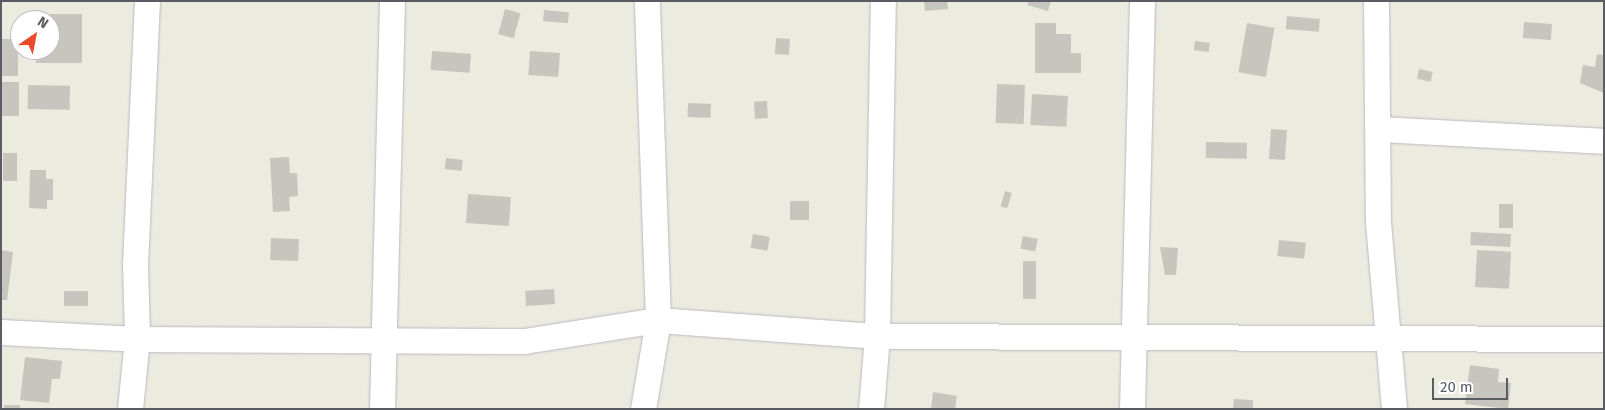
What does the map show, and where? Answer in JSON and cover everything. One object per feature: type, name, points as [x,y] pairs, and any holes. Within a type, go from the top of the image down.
[{"type":"street","points":[[130,409],[137,339],[135,265],[147,1]]},
{"type":"street","points":[[382,409],[387,340],[392,1]]},
{"type":"street","points":[[643,409],[658,320],[647,1]]},
{"type":"street","points":[[871,409],[877,336],[883,1]]},
{"type":"street","points":[[1132,409],[1131,340],[1142,1]]},
{"type":"street","points":[[1376,1],[1378,222],[1394,409]]},
{"type":"street","points":[[1378,129],[1604,141]]},
{"type":"street","points":[[1,332],[137,339],[524,341],[658,320],[877,336],[1131,340],[1389,337],[1604,339]]},
{"type":"building","points":[[924,1],[947,1],[948,9],[925,11]]},
{"type":"building","points":[[1029,1],[1051,1],[1048,11],[1027,5]]},
{"type":"building","points":[[505,9],[520,13],[514,38],[498,34]]},
{"type":"building","points":[[544,10],[569,12],[568,23],[543,21]]},
{"type":"building","points":[[60,14],[82,14],[82,63],[36,63],[36,60],[60,60]]},
{"type":"building","points":[[1287,16],[1320,19],[1319,32],[1286,29]]},
{"type":"building","points":[[1524,22],[1552,24],[1551,40],[1523,38]]},
{"type":"building","points":[[1035,23],[1056,23],[1056,34],[1071,34],[1071,53],[1081,53],[1081,73],[1035,73]]},
{"type":"building","points":[[1247,23],[1275,28],[1266,77],[1238,72]]},
{"type":"building","points":[[776,38],[790,39],[789,55],[775,54]]},
{"type":"building","points":[[1,39],[10,39],[10,60],[18,60],[18,76],[1,76]]},
{"type":"building","points":[[1195,41],[1210,43],[1209,52],[1194,50]]},
{"type":"building","points":[[432,51],[471,54],[470,73],[431,70]]},
{"type":"building","points":[[530,51],[560,53],[558,77],[528,75]]},
{"type":"building","points":[[1597,54],[1604,55],[1604,93],[1580,83],[1583,65],[1595,67]]},
{"type":"building","points":[[1419,69],[1433,72],[1431,82],[1417,79]]},
{"type":"building","points":[[1,82],[19,82],[19,116],[1,116]]},
{"type":"building","points":[[997,84],[1025,85],[1024,124],[996,123]]},
{"type":"building","points":[[28,85],[70,86],[70,110],[28,109]]},
{"type":"building","points":[[1032,94],[1068,96],[1066,127],[1030,125]]},
{"type":"building","points":[[767,101],[768,118],[755,119],[754,102]]},
{"type":"building","points":[[688,103],[711,104],[710,118],[688,117]]},
{"type":"building","points":[[1271,129],[1287,130],[1285,160],[1269,159]]},
{"type":"building","points":[[1206,142],[1247,143],[1247,159],[1206,158]]},
{"type":"building","points":[[3,153],[17,153],[17,181],[3,181]]},
{"type":"building","points":[[289,157],[290,173],[297,173],[298,196],[289,197],[290,211],[273,212],[270,158]]},
{"type":"building","points":[[446,158],[463,160],[462,171],[445,169]]},
{"type":"building","points":[[30,170],[46,170],[46,179],[53,179],[53,200],[47,200],[47,209],[29,208]]},
{"type":"building","points":[[1005,191],[1012,193],[1007,208],[1001,206]]},
{"type":"building","points":[[468,194],[511,197],[509,226],[466,223]]},
{"type":"building","points":[[790,201],[809,201],[809,220],[790,220]]},
{"type":"building","points":[[1499,204],[1513,204],[1513,228],[1499,228]]},
{"type":"building","points":[[1471,232],[1511,234],[1510,247],[1470,245]]},
{"type":"building","points":[[753,234],[770,237],[767,251],[751,248]]},
{"type":"building","points":[[1023,236],[1038,239],[1035,252],[1021,249]]},
{"type":"building","points":[[271,238],[299,239],[298,261],[270,260]]},
{"type":"building","points":[[1279,240],[1306,243],[1304,259],[1277,256]]},
{"type":"building","points":[[1160,247],[1178,248],[1176,275],[1165,275]]},
{"type":"building","points":[[1,250],[13,252],[7,300],[1,300]]},
{"type":"building","points":[[1477,250],[1511,252],[1509,289],[1475,287]]},
{"type":"building","points":[[1023,261],[1036,261],[1036,299],[1023,299]]},
{"type":"building","points":[[554,289],[555,304],[526,306],[525,291]]},
{"type":"building","points":[[64,291],[88,291],[88,306],[64,306]]},
{"type":"building","points":[[25,357],[62,361],[60,379],[52,379],[49,403],[20,400]]},
{"type":"building","points":[[1470,365],[1499,369],[1498,382],[1511,383],[1508,409],[1465,404]]},
{"type":"building","points":[[933,392],[957,396],[955,409],[931,409]]},
{"type":"building","points":[[1234,399],[1253,400],[1253,409],[1233,409]]},
{"type":"building","points":[[4,405],[20,405],[20,409],[4,409]]}]
